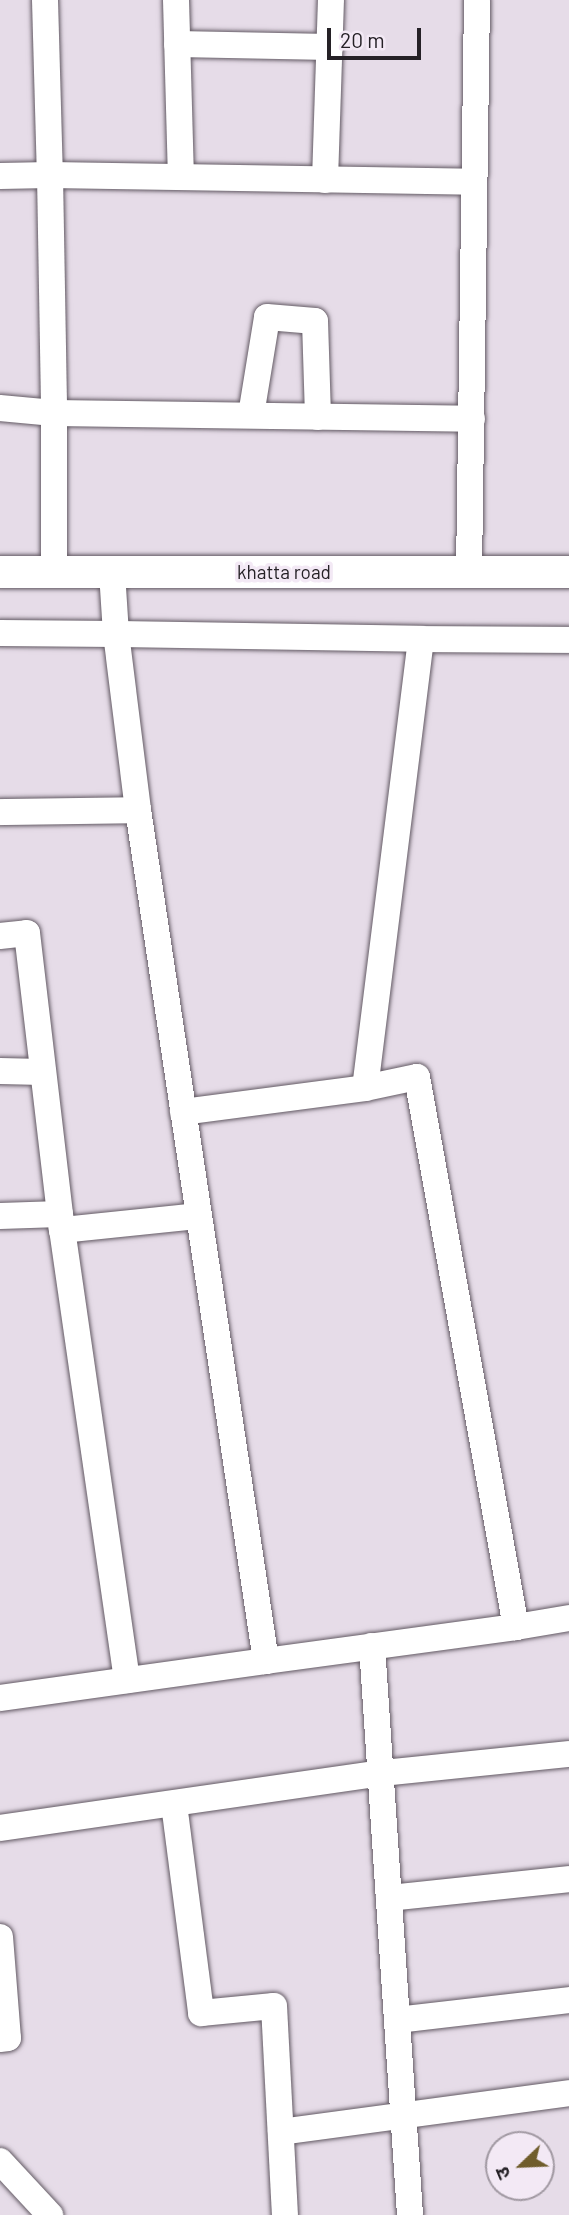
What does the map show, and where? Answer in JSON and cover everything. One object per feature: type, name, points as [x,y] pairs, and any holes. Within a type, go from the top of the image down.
[{"type":"street","points":[[46,0],[54,413],[54,572]]},
{"type":"street","points":[[176,0],[181,177]]},
{"type":"street","points":[[325,180],[331,0]]},
{"type":"street","points":[[469,572],[477,0]]},
{"type":"street","points":[[177,44],[330,47]]},
{"type":"street","points":[[0,176],[474,182]]},
{"type":"street","points":[[251,415],[267,317],[315,321],[318,416]]},
{"type":"street","points":[[0,408],[54,413],[472,419]]},
{"type":"street","name":"khatta road","points":[[0,572],[569,572]]},
{"type":"street","points":[[111,572],[138,810],[265,1661]]},
{"type":"street","points":[[0,633],[569,640]]},
{"type":"street","points":[[365,1088],[421,639]]},
{"type":"street","points":[[0,811],[138,810]]},
{"type":"street","points":[[0,936],[27,933],[61,1222],[127,1680]]},
{"type":"street","points":[[0,1071],[43,1072]]},
{"type":"street","points":[[183,1112],[365,1088],[417,1077],[516,1627]]},
{"type":"street","points":[[0,1216],[61,1222],[198,1216]]},
{"type":"street","points":[[0,1698],[569,1618]]},
{"type":"street","points":[[372,1646],[410,2215]]},
{"type":"street","points":[[0,1828],[382,1773],[569,1754]]},
{"type":"street","points":[[174,1804],[201,2013],[274,2006],[285,2215]]},
{"type":"street","points":[[389,1898],[569,1879]]},
{"type":"street","points":[[0,1937],[8,2038],[0,2039]]},
{"type":"street","points":[[397,2020],[569,2000]]},
{"type":"street","points":[[281,2132],[404,2119],[569,2093]]},
{"type":"street","points":[[0,2161],[50,2215]]}]
